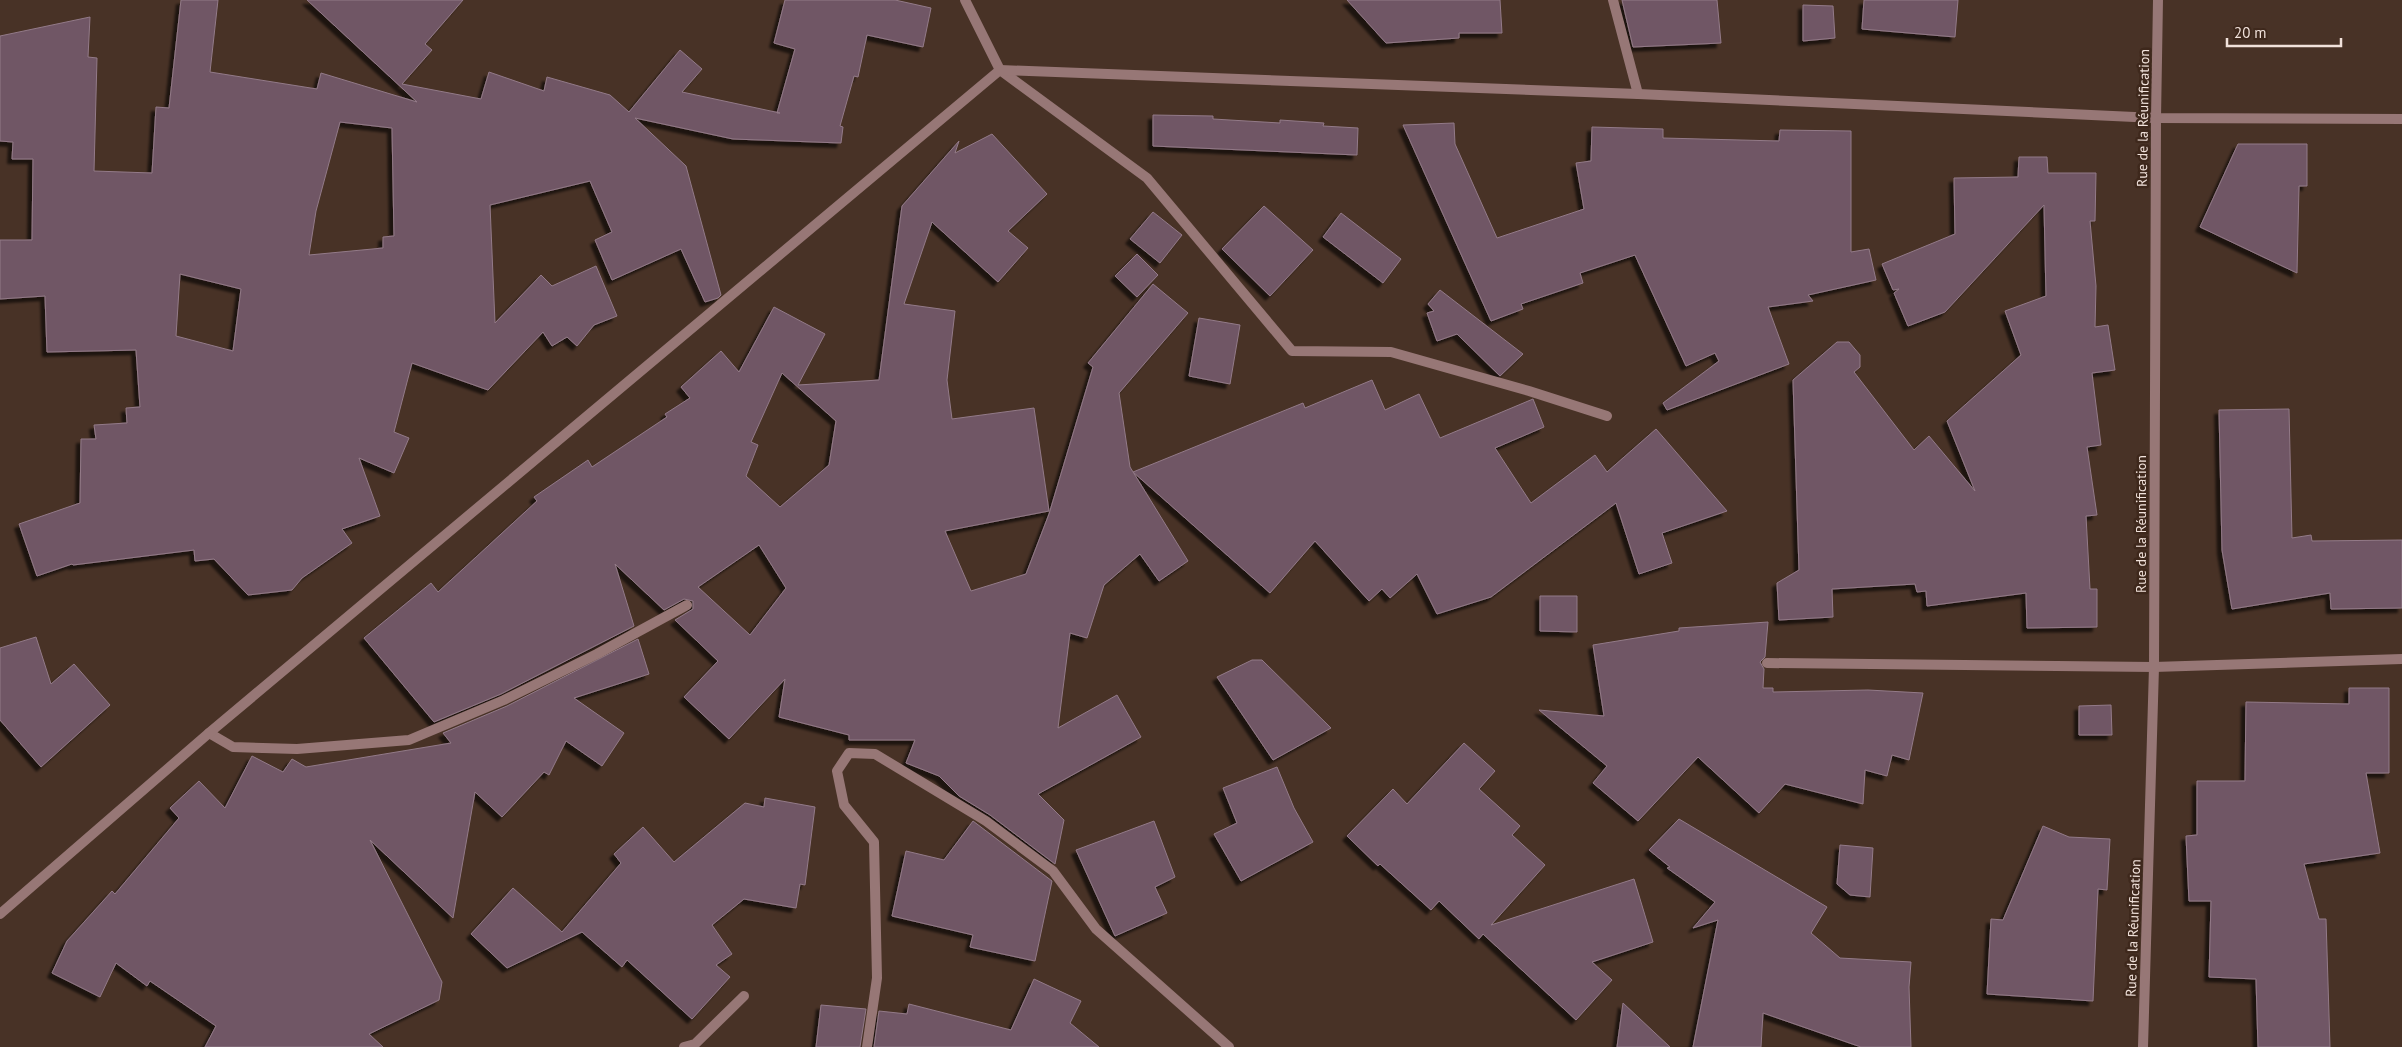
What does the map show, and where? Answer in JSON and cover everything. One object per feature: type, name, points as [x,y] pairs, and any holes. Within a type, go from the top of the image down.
[{"type":"street","points":[[965,0],[1000,70],[1147,178],[1292,351],[1391,352],[1530,391],[1607,416]]},
{"type":"street","points":[[1613,0],[1638,94]]},
{"type":"street","name":"Rue de la Réunification","points":[[2143,1047],[2154,667],[2158,0]]},
{"type":"street","points":[[0,914],[209,733],[1000,70],[1638,94],[2156,118],[2402,120]]},
{"type":"street","points":[[209,733],[233,747],[297,750],[409,740],[504,700],[597,654],[686,605]]},
{"type":"street","points":[[1767,663],[2154,667],[2402,660]]},
{"type":"street","points":[[866,1047],[877,978],[874,842],[844,805],[837,771],[849,753],[875,754],[986,821],[1052,870],[1096,929],[1229,1047]]},
{"type":"street","points":[[684,1047],[695,1044],[744,996]]},
{"type":"building","points":[[181,0],[218,0],[210,72],[317,89],[321,73],[417,102],[307,0],[463,0],[425,44],[432,50],[402,84],[481,99],[489,72],[544,91],[547,77],[610,95],[629,112],[680,50],[702,69],[682,92],[777,112],[795,49],[774,43],[785,0],[895,0],[931,8],[923,47],[867,35],[858,77],[854,76],[840,126],[843,127],[841,143],[733,139],[635,118],[686,166],[721,295],[718,298],[705,302],[681,249],[612,280],[595,240],[612,232],[590,181],[490,205],[495,323],[541,275],[552,286],[596,266],[617,316],[594,325],[577,346],[567,337],[552,346],[543,332],[488,390],[412,363],[394,432],[409,438],[394,473],[359,458],[380,516],[342,529],[352,543],[302,578],[292,590],[248,595],[214,559],[195,561],[194,550],[72,564],[37,576],[19,524],[80,503],[81,439],[96,439],[94,425],[127,423],[126,408],[140,407],[136,350],[47,352],[45,296],[0,299],[0,240],[32,240],[33,159],[12,159],[13,142],[0,141],[0,36],[90,17],[88,57],[97,58],[94,171],[152,173],[156,107],[169,108]],"holes":[[[340,122],[392,128],[394,236],[383,237],[383,248],[309,255],[316,211]],[[180,274],[241,289],[233,351],[176,336]]]},
{"type":"building","points":[[1347,0],[1500,0],[1502,33],[1459,33],[1459,38],[1386,43]]},
{"type":"building","points":[[1622,0],[1717,0],[1721,43],[1633,47]]},
{"type":"building","points":[[1864,0],[1958,0],[1955,37],[1862,29]]},
{"type":"building","points":[[1803,5],[1833,6],[1835,38],[1803,41]]},
{"type":"building","points":[[1153,115],[1213,116],[1213,119],[1280,123],[1280,120],[1324,123],[1323,126],[1358,128],[1357,155],[1153,146]]},
{"type":"building","points":[[1454,123],[1455,144],[1497,238],[1584,209],[1576,163],[1591,161],[1592,127],[1663,129],[1663,138],[1779,141],[1780,130],[1851,131],[1851,252],[1869,249],[1876,280],[1808,295],[1813,301],[1768,307],[1789,364],[1667,410],[1663,403],[1719,361],[1715,353],[1686,366],[1635,255],[1580,273],[1583,283],[1521,304],[1523,309],[1491,321],[1403,125]]},
{"type":"building","points":[[992,134],[1047,194],[1008,231],[1028,248],[998,282],[932,222],[904,304],[955,311],[947,380],[952,419],[1034,408],[1049,511],[945,531],[971,591],[1026,574],[1049,514],[1093,367],[1088,363],[1153,284],[1188,313],[1119,393],[1130,467],[1188,561],[1159,581],[1140,554],[1104,585],[1087,638],[1070,633],[1058,728],[1117,695],[1141,737],[1038,794],[1064,820],[1055,864],[990,815],[959,796],[939,776],[906,763],[915,740],[849,740],[849,735],[779,717],[785,679],[729,739],[684,697],[718,661],[675,620],[693,609],[693,601],[684,599],[664,610],[615,564],[634,626],[501,694],[434,722],[364,638],[431,583],[438,592],[537,501],[534,497],[588,460],[592,467],[667,417],[665,414],[690,398],[681,387],[721,351],[739,372],[774,307],[825,334],[798,385],[879,380],[902,206],[959,141],[955,153]],"holes":[[[782,373],[836,421],[829,465],[780,507],[746,476],[758,445],[751,442]],[[759,545],[786,588],[750,635],[698,587]]]},
{"type":"building","points":[[2238,144],[2307,144],[2307,186],[2299,186],[2297,273],[2200,227]]},
{"type":"building","points":[[2019,157],[2047,157],[2048,173],[2096,173],[2095,221],[2090,221],[2096,286],[2095,327],[2108,325],[2115,370],[2092,373],[2101,445],[2087,447],[2097,515],[2086,516],[2090,589],[2097,589],[2097,627],[2027,628],[2026,593],[1927,606],[1926,591],[1917,592],[1915,584],[1832,589],[1833,617],[1779,620],[1777,583],[1799,570],[1793,380],[1837,342],[1849,342],[1860,355],[1860,367],[1854,372],[1914,450],[1929,436],[1975,491],[1947,421],[2021,355],[2005,311],[2046,296],[2044,205],[1945,312],[1908,326],[1894,293],[1899,289],[1893,290],[1882,264],[1955,234],[1954,178],[2018,177]]},
{"type":"building","points":[[1264,206],[1313,250],[1270,296],[1222,249]]},
{"type":"building","points":[[1153,212],[1182,235],[1160,263],[1130,239]]},
{"type":"building","points":[[1341,213],[1401,259],[1383,283],[1323,237]]},
{"type":"building","points":[[1137,254],[1158,275],[1137,297],[1115,276]]},
{"type":"building","points":[[1440,290],[1523,354],[1500,376],[1457,334],[1437,341],[1427,313],[1434,311],[1428,304]]},
{"type":"building","points":[[1199,318],[1240,325],[1230,384],[1189,376]]},
{"type":"building","points":[[1372,380],[1385,410],[1419,394],[1440,438],[1533,399],[1544,427],[1495,448],[1531,503],[1595,455],[1607,472],[1656,429],[1727,511],[1662,533],[1672,563],[1639,574],[1616,503],[1491,597],[1437,614],[1417,574],[1390,598],[1382,589],[1369,601],[1315,541],[1270,593],[1133,472],[1303,403],[1305,408]]},
{"type":"building","points":[[2289,409],[2292,538],[2311,535],[2312,541],[2402,540],[2402,608],[2331,609],[2330,593],[2232,609],[2222,550],[2219,410]]},
{"type":"building","points":[[1540,596],[1577,596],[1577,632],[1540,631]]},
{"type":"building","points":[[1768,622],[1765,657],[1760,662],[1764,669],[1763,688],[1773,688],[1773,692],[1868,690],[1923,693],[1909,760],[1892,755],[1887,776],[1865,770],[1863,804],[1785,784],[1759,813],[1698,757],[1638,821],[1593,783],[1607,766],[1539,710],[1604,716],[1593,645],[1679,631],[1679,628]]},
{"type":"building","points":[[36,637],[51,684],[74,664],[110,705],[41,767],[0,720],[0,648]]},
{"type":"building","points":[[638,639],[649,674],[574,698],[624,733],[602,766],[566,741],[549,775],[544,772],[502,817],[475,792],[453,918],[370,840],[442,982],[439,1000],[369,1034],[383,1047],[205,1047],[216,1026],[150,981],[147,986],[116,963],[100,997],[52,973],[67,941],[112,891],[115,894],[179,818],[170,808],[199,781],[225,808],[252,756],[283,772],[292,759],[306,767],[451,743],[443,733],[507,706]]},
{"type":"building","points":[[1252,660],[1262,660],[1331,728],[1273,760],[1217,677]]},
{"type":"building","points":[[2349,688],[2389,688],[2389,773],[2366,773],[2380,853],[2304,864],[2319,919],[2326,919],[2330,1047],[2258,1047],[2256,979],[2209,977],[2211,901],[2189,901],[2186,836],[2197,835],[2197,781],[2245,781],[2246,702],[2349,704]]},
{"type":"building","points":[[2111,705],[2112,735],[2079,735],[2079,706]]},
{"type":"building","points":[[1464,743],[1495,771],[1479,789],[1520,826],[1512,835],[1545,865],[1491,925],[1634,879],[1653,942],[1592,962],[1612,980],[1576,1020],[1483,934],[1479,939],[1439,901],[1431,910],[1380,864],[1378,866],[1347,836],[1393,789],[1407,804]]},
{"type":"building","points":[[1277,767],[1294,808],[1313,842],[1241,881],[1214,834],[1237,823],[1223,788]]},
{"type":"building","points":[[765,798],[815,807],[805,885],[800,884],[796,908],[744,899],[712,925],[732,954],[716,965],[730,977],[692,1019],[627,960],[622,967],[582,932],[507,968],[471,934],[513,888],[562,932],[621,863],[614,854],[643,827],[674,862],[745,803],[764,807]]},
{"type":"building","points":[[1679,819],[1827,907],[1811,933],[1840,958],[1911,962],[1909,987],[1911,1047],[1861,1047],[1763,1013],[1761,1047],[1693,1047],[1718,920],[1693,928],[1715,902],[1667,868],[1670,867],[1649,850]]},
{"type":"building","points":[[973,821],[1052,881],[1035,961],[970,947],[973,935],[892,916],[906,851],[944,860]]},
{"type":"building","points":[[1154,821],[1175,877],[1155,887],[1167,913],[1115,936],[1076,850]]},
{"type":"building","points":[[2043,826],[2069,837],[2110,839],[2107,890],[2098,889],[2093,1001],[1987,994],[1991,919],[2003,920]]},
{"type":"building","points":[[1840,845],[1873,848],[1870,897],[1850,895],[1837,884]]},
{"type":"building","points":[[1034,979],[1081,1001],[1070,1023],[1099,1047],[874,1047],[879,1011],[907,1014],[909,1004],[1011,1030]]},
{"type":"building","points":[[1623,1003],[1670,1047],[1617,1047]]},
{"type":"building","points":[[821,1005],[866,1009],[860,1047],[816,1047]]}]
